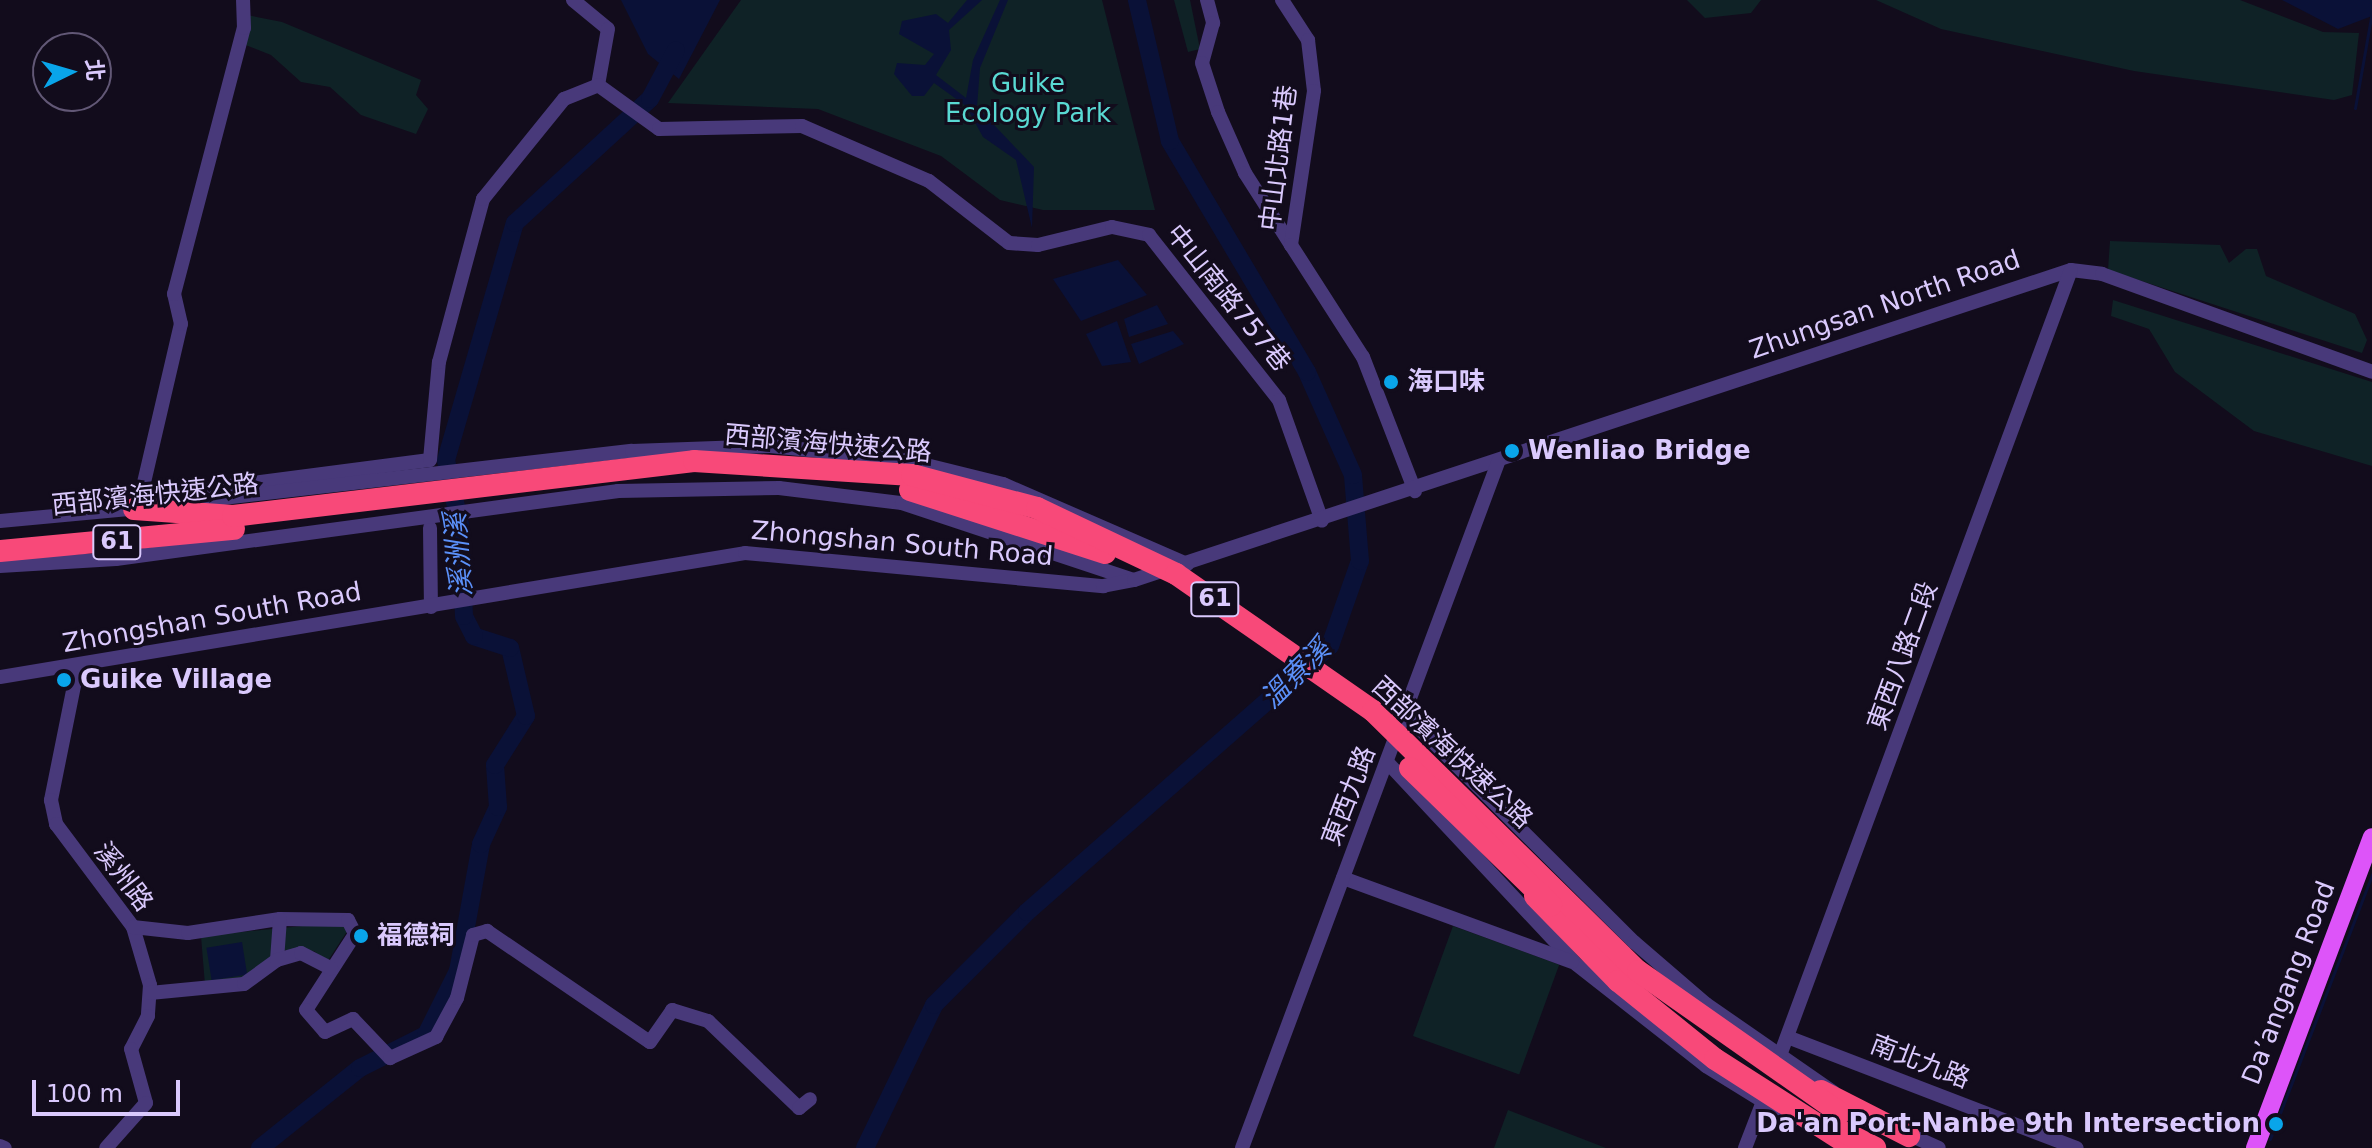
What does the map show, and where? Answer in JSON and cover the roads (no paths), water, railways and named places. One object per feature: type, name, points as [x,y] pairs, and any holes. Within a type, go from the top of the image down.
[{"type":"highway","name":"西部濱海快速公路","points":[[0,551],[694,461],[912,475],[1037,508],[1176,574],[1274,639],[1373,711],[1511,858],[1638,971],[1875,1148]]},
{"type":"highway","points":[[140,503],[234,522]]},
{"type":"highway","points":[[141,555],[234,522]]},
{"type":"highway","name":"西部濱海快速公路","points":[[0,537],[234,522]]},
{"type":"highway","points":[[1511,858],[1671,985],[1817,1089],[1912,1142]]},
{"type":"highway","points":[[1511,858],[1618,981],[1782,1108],[1854,1148]]},
{"type":"highway","name":"西部濱海快速公路","points":[[1836,1119],[1912,1142]]},
{"type":"main road","name":"Da’angang Road","points":[[2255,1148],[2372,837]]},
{"type":"street","points":[[140,503],[181,324],[174,294],[244,28],[243,0]]},
{"type":"street","points":[[0,521],[430,460],[439,362],[483,199],[564,99],[598,85],[608,29],[573,0]]},
{"type":"street","points":[[1207,0],[1213,23],[1202,63],[1218,112],[1245,173],[1291,245]]},
{"type":"street","name":"中山北路1巷","points":[[1282,0],[1308,40],[1314,91],[1291,245],[1363,357],[1415,491]]},
{"type":"street","name":"中山南路757巷","points":[[598,85],[616,101],[659,129],[802,126],[929,181],[1009,243],[1038,245],[1112,227],[1149,235],[1279,400],[1322,521]]},
{"type":"street","name":"Zhungsan North Road","points":[[1322,521],[2071,270],[2102,274],[2370,366]]},
{"type":"street","name":"東西八路二段","points":[[1779,1058],[1790,1038],[2071,270]]},
{"type":"street","points":[[140,503],[693,446],[906,460],[1065,505],[1187,564]]},
{"type":"street","name":"東西九路","points":[[1242,1148],[1499,460]]},
{"type":"street","points":[[0,566],[141,555],[431,521],[480,509],[618,491],[779,488],[902,503],[1134,580]]},
{"type":"street","points":[[431,521],[431,607]]},
{"type":"street","name":"Zhongshan South Road","points":[[0,677],[431,607],[472,596],[745,553],[1103,586],[1134,580],[1322,521]]},
{"type":"street","name":"溪州路","points":[[78,666],[51,800],[62,834],[133,927],[150,993]]},
{"type":"street","points":[[1404,713],[1592,904],[1779,1058],[1912,1142],[1939,1148]]},
{"type":"street","points":[[1388,763],[1576,964],[1762,1104],[1847,1148]]},
{"type":"street","points":[[1343,878],[1576,964]]},
{"type":"street","points":[[277,960],[280,919]]},
{"type":"street","points":[[133,927],[188,933],[280,919],[348,920],[355,934],[306,1010],[325,1032],[353,1019],[396,1057],[436,1037],[457,998],[473,935],[487,931],[650,1042],[672,1010],[708,1021],[799,1108],[810,1099]]},
{"type":"street","points":[[106,1148],[146,1103],[131,1049],[150,993],[244,984],[277,960],[301,953],[331,968]]},
{"type":"street","name":"南北九路","points":[[1790,1038],[2077,1148]]},
{"type":"street","points":[[1745,1148],[1762,1104]]},
{"type":"waterway","name":"溫寮溪","points":[[865,1148],[934,1005],[1027,912],[1330,646],[1360,561],[1353,475],[1307,372],[1170,141],[1137,0]]},
{"type":"waterway","points":[[2355,108],[2372,12]]},
{"type":"waterway","name":"溪洲溪","points":[[260,1148],[360,1068],[426,1035],[458,971],[481,844],[498,807],[495,765],[526,716],[510,648],[474,636],[464,616],[460,525],[446,460],[515,223],[650,99],[676,50]]},
{"type":"waterway","points":[[2270,1139],[2372,874]]},
{"type":"place","name":"海口味","points":[[1391,382]]},
{"type":"place","name":"Wenliao Bridge","points":[[1512,451]]},
{"type":"place","name":"Guike Village","points":[[64,680]]},
{"type":"place","name":"福德祠","points":[[361,936]]},
{"type":"place","name":"Da'an Port-Nanbe 9th Intersection","points":[[2276,1124]]},
{"type":"park label","name":"Guike Ecology Park","points":[[1028,99]]}]
